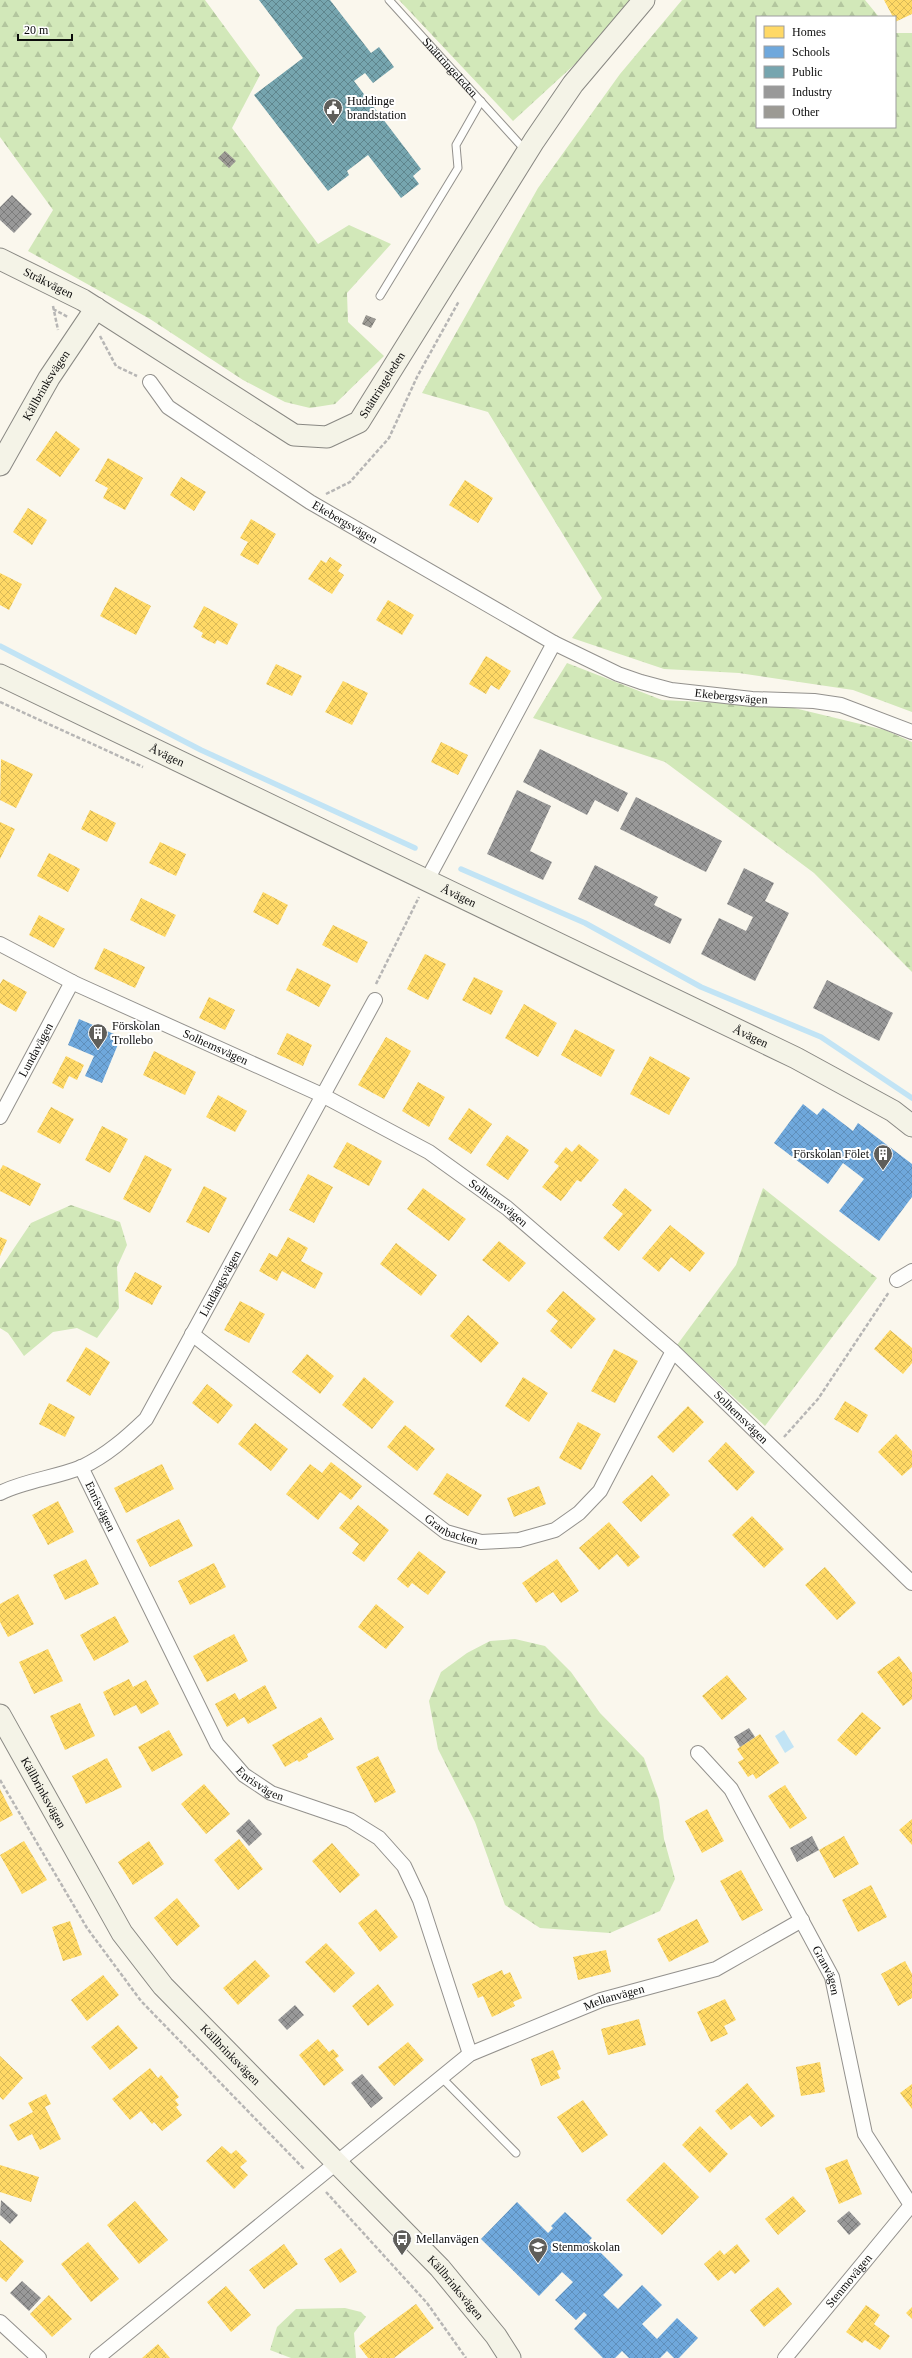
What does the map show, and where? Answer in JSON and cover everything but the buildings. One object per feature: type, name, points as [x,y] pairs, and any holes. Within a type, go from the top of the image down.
[{"type":"street","name":"Snättringeleden","points":[[96,308],[294,435],[327,437],[359,422],[527,152],[573,84],[644,0]]},
{"type":"street","name":"Stråkvägen","points":[[0,259],[96,308]]},
{"type":"street","name":"Källbrinksvägen","points":[[0,465],[49,378],[96,308]]},
{"type":"street","name":"Ekebergsvägen","points":[[150,382],[168,407],[310,502],[554,643],[618,674],[672,690],[752,699],[814,701],[841,705],[912,732]]},
{"type":"street","points":[[424,887],[554,643]]},
{"type":"street","name":"Åvägen","points":[[0,675],[424,887],[796,1058],[893,1111],[912,1126]]},
{"type":"street","name":"Solhemsvägen","points":[[0,944],[72,982],[322,1095],[429,1152],[502,1204],[673,1351],[912,1583]]},
{"type":"street","name":"Lundavägen","points":[[0,1118],[72,982]]},
{"type":"street","name":"Lindängsvägen","points":[[0,1494],[16,1485],[81,1467],[116,1447],[146,1419],[375,1000]]},
{"type":"street","points":[[897,1280],[912,1271]]},
{"type":"street","name":"Granbacken","points":[[192,1334],[446,1532],[481,1542],[519,1540],[555,1530],[579,1513],[600,1491],[673,1351]]},
{"type":"street","name":"Enrisvägen","points":[[81,1467],[217,1744],[244,1775],[271,1793],[350,1820],[379,1838],[404,1866],[420,1900],[470,2054]]},
{"type":"street","name":"Källbrinksvägen","points":[[0,1715],[122,1933],[163,1986],[266,2089],[336,2163],[440,2268],[496,2336],[510,2358]]},
{"type":"street","name":"Granvägen","points":[[698,1753],[731,1789],[832,1977],[865,2134],[912,2204]]},
{"type":"street","name":"Mellanvägen","points":[[97,2358],[470,2054],[601,2000],[716,1969],[802,1920]]},
{"type":"street","name":"Stenmovägen","points":[[785,2358],[912,2204]]},
{"type":"street","points":[[0,2322],[39,2358]]},
{"type":"lane","name":"Snättringeleden","points":[[390,0],[527,152]]},
{"type":"lane","points":[[380,296],[458,168],[456,145],[481,101]]},
{"type":"lane","points":[[441,2077],[516,2153]]},
{"type":"path","points":[[310,502],[350,482],[389,438],[417,377],[463,295]]},
{"type":"path","points":[[53,300],[58,332],[56,338]]},
{"type":"path","points":[[100,336],[116,366],[150,382]]},
{"type":"path","points":[[375,1000],[375,987],[424,887]]},
{"type":"path","points":[[774,1448],[818,1399],[897,1280]]},
{"type":"green space","points":[[0,0],[205,0],[260,75],[232,128],[318,244],[349,225],[391,244],[347,293],[348,322],[384,356],[335,404],[310,408],[285,402],[243,380],[150,319],[28,251],[53,210],[0,137]]},
{"type":"green space","points":[[399,0],[633,0],[611,31],[513,121]]},
{"type":"green space","points":[[682,0],[865,0],[878,16],[756,16],[756,128],[896,128],[896,33],[912,33],[912,712],[853,690],[739,673],[664,669],[572,638],[602,598],[488,412],[422,393],[538,188],[620,74]]},
{"type":"green space","points":[[567,663],[662,700],[786,706],[885,730],[912,742],[912,972],[814,873],[665,762],[533,718]]},
{"type":"green space","points":[[763,1188],[877,1278],[765,1426],[677,1345],[736,1265]]},
{"type":"green space","points":[[71,1205],[120,1222],[127,1245],[117,1267],[119,1308],[97,1338],[77,1328],[53,1332],[24,1356],[8,1333],[0,1328],[0,1269],[31,1223]]},
{"type":"green space","points":[[515,1639],[545,1646],[571,1672],[600,1713],[644,1758],[659,1800],[664,1839],[675,1879],[660,1911],[610,1933],[540,1928],[505,1905],[475,1822],[438,1749],[429,1701],[441,1672],[467,1653],[490,1641]]},
{"type":"green space","points":[[345,2308],[361,2312],[366,2317],[354,2333],[356,2358],[291,2358],[270,2350],[277,2327],[296,2309]]},
{"type":"water","points":[[784,1730],[794,1747],[785,1753],[775,1736]]},
{"type":"waterway","points":[[0,646],[201,750],[415,848]]},
{"type":"waterway","points":[[461,869],[585,923],[701,987],[821,1037],[912,1098]]},
{"type":"place","name":"Huddinge brandstation","points":[[333,125]]},
{"type":"place","name":"Förskolan Trollebo","points":[[98,1050]]},
{"type":"place","name":"Förskolan Fölet","points":[[883,1171]]},
{"type":"place","name":"Mellanvägen","points":[[402,2256]]},
{"type":"place","name":"Stenmoskolan","points":[[538,2264]]}]
